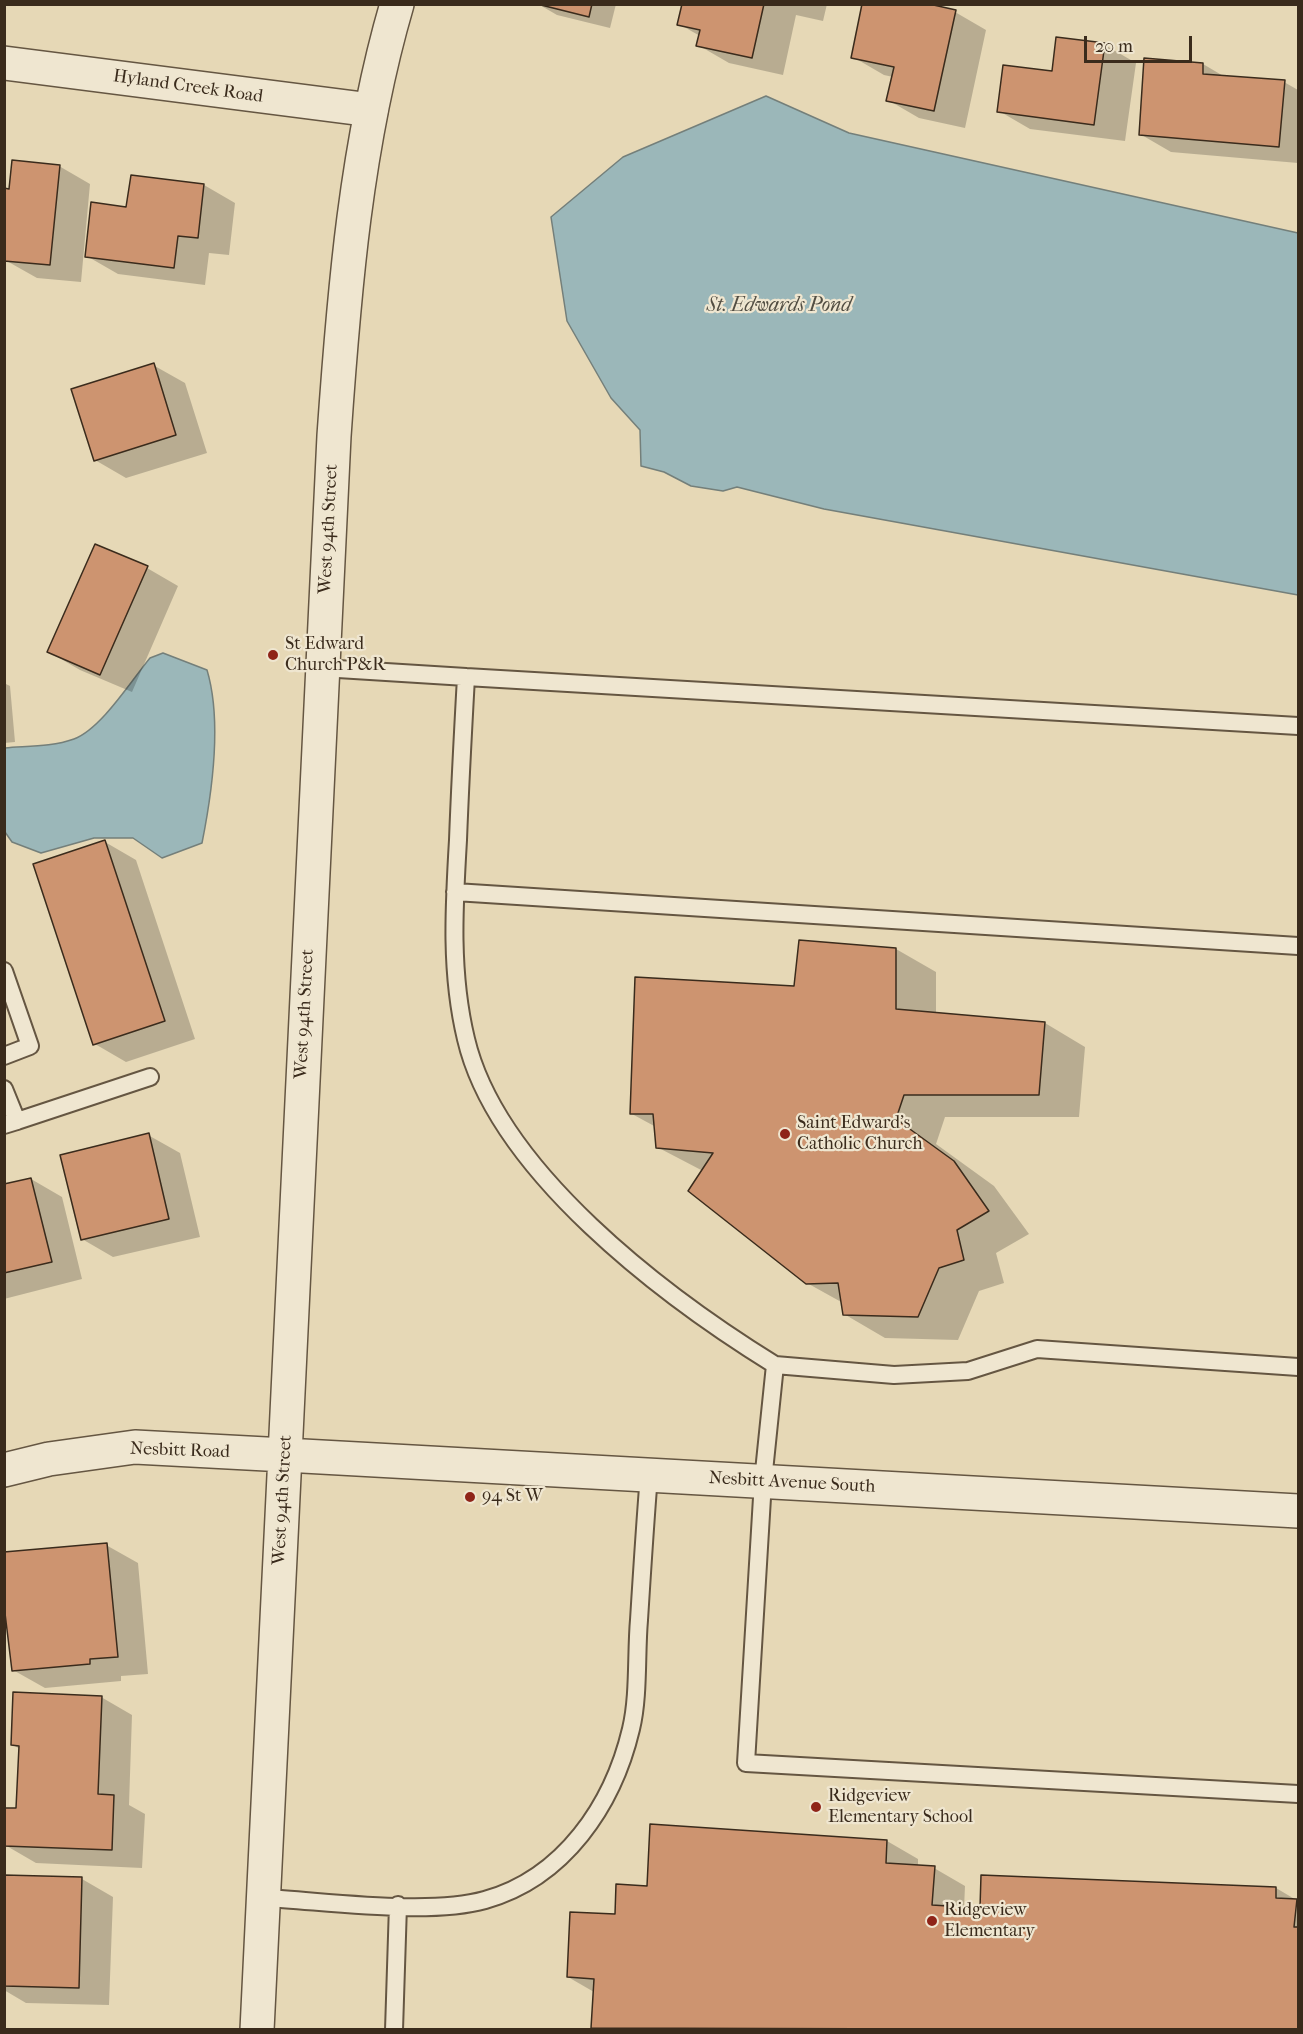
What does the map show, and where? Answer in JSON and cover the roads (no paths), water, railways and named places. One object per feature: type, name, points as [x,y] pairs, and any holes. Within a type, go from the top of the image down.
[{"type":"street","name":"West 94th Street","points":[[257,2030],[322,668],[344,294],[371,110],[398,4]]},
{"type":"street","name":"Hyland Creek Road","points":[[4,63],[371,110]]},
{"type":"street","name":"Nesbitt Road","points":[[4,1470],[50,1459],[135,1447],[285,1455]]},
{"type":"street","name":"Nesbitt Avenue South","points":[[285,1455],[1299,1511]]},
{"type":"lane","points":[[322,668],[1299,726]]},
{"type":"lane","points":[[466,676],[452,938],[466,1040],[487,1098],[493,1107],[537,1171],[600,1235],[712,1326],[775,1365],[894,1375],[968,1371],[1037,1349],[1299,1367]]},
{"type":"lane","points":[[455,892],[1299,946]]},
{"type":"lane","points":[[4,971],[30,1046],[4,1056]]},
{"type":"lane","points":[[4,1089],[11,1123],[150,1077]]},
{"type":"lane","points":[[775,1365],[763,1481],[746,1764],[1299,1794]]},
{"type":"lane","points":[[264,1898],[398,1905],[454,1905],[485,1900],[519,1887],[549,1868],[572,1846],[602,1805],[620,1767],[632,1726],[649,1475]]},
{"type":"lane","points":[[394,2030],[398,1905]]},
{"type":"water","name":"St. Edwards Pond","points":[[766,96],[849,133],[1298,233],[1298,595],[824,509],[737,487],[723,491],[691,486],[664,472],[641,466],[640,430],[611,398],[567,321],[551,217],[623,157]]},
{"type":"water","points":[[163,653],[207,670],[212,690],[214,756],[202,843],[162,858],[133,838],[94,838],[41,853],[12,842],[5,832],[5,748],[57,744],[84,734],[105,715],[150,658]]},
{"type":"place","name":"St Edward Church P&R","points":[[273,655]]},
{"type":"place","name":"Saint Edward's Catholic Church","points":[[785,1134]]},
{"type":"place","name":"94 St W","points":[[470,1497]]},
{"type":"place","name":"Ridgeview Elementary School","points":[[816,1807]]},
{"type":"place","name":"Ridgeview Elementary","points":[[932,1921]]}]
